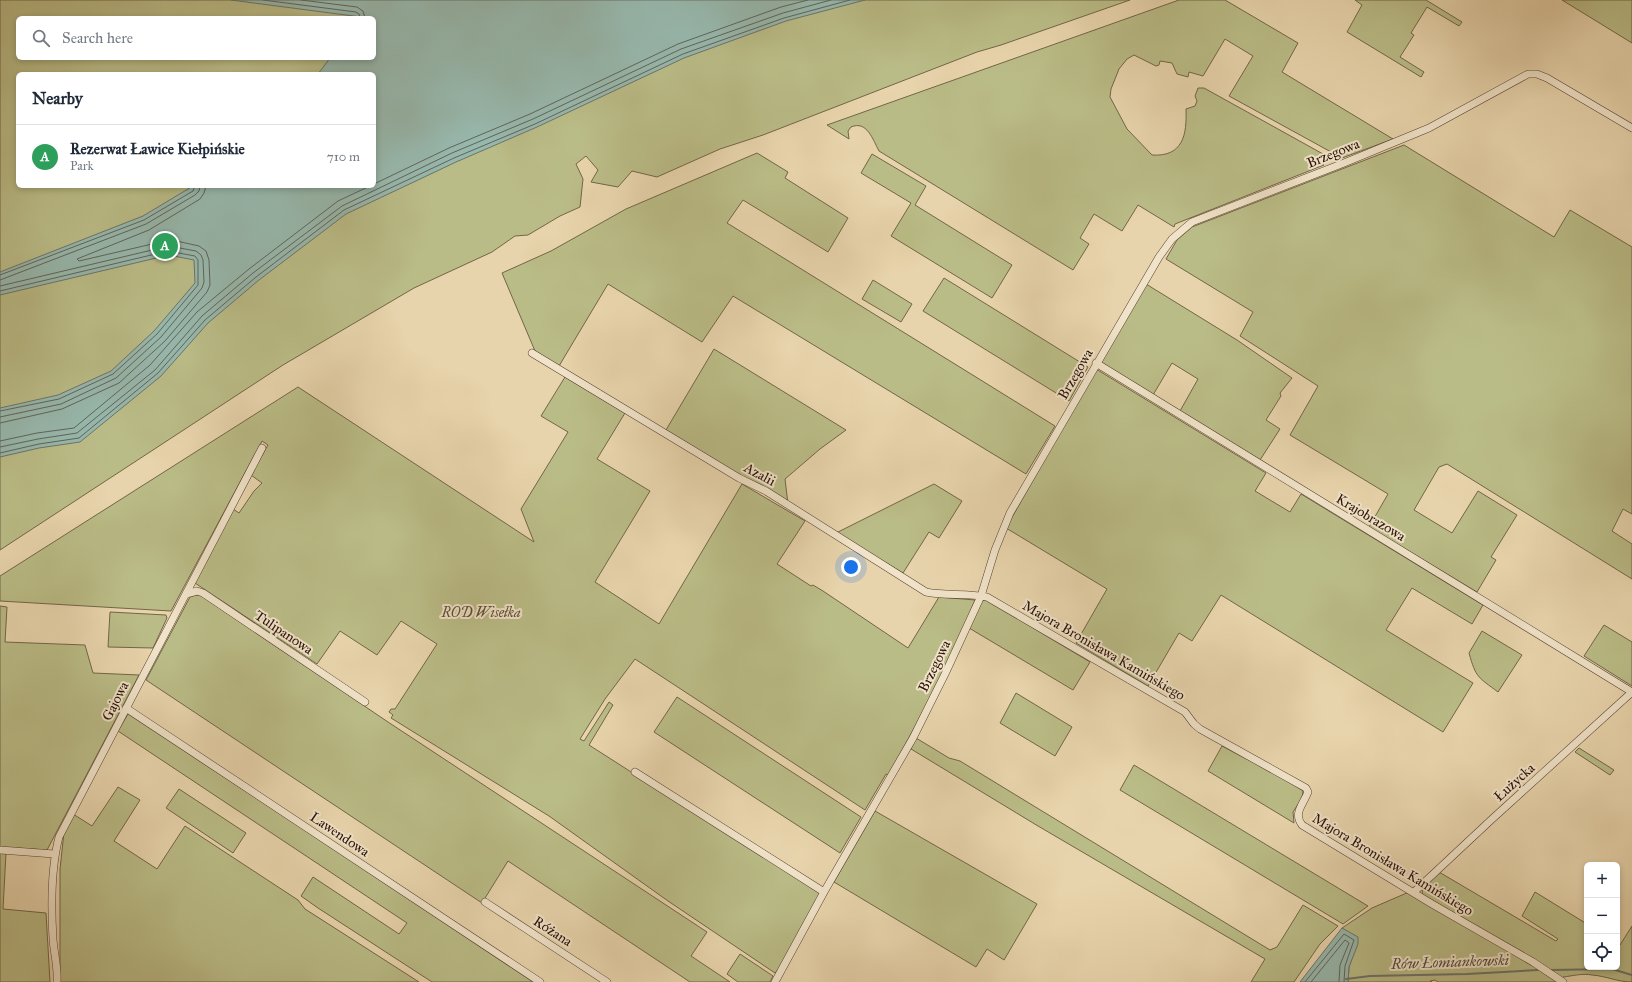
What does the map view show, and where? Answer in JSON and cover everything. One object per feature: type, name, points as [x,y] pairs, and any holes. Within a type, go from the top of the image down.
[{"type":"street","name":"Brzegowa","points":[[775,982],[824,892],[913,738],[945,674],[980,596],[995,550],[1010,513],[1096,363],[1159,257],[1172,239],[1192,222],[1429,128],[1528,74],[1538,74],[1547,78],[1632,128]]},
{"type":"street","name":"Azalii","points":[[532,354],[739,478],[766,492],[926,592],[936,594],[980,596]]},
{"type":"street","name":"Krajobrazowa","points":[[1096,363],[1632,692]]},
{"type":"street","name":"Gajowa","points":[[57,982],[58,965],[53,941],[52,920],[54,854],[59,837],[262,448]]},
{"type":"street","name":"Tulipanowa","points":[[186,594],[197,592],[207,595],[364,702]]},
{"type":"street","name":"Majora Bronisława Kamińskiego","points":[[980,596],[988,597],[1185,712],[1200,729],[1306,788],[1308,792],[1298,813],[1298,818],[1302,825],[1533,962],[1563,982]]},
{"type":"street","name":"Łużycka","points":[[1414,892],[1632,692]]},
{"type":"street","name":"Lawendowa","points":[[126,708],[540,982]]},
{"type":"street","points":[[635,772],[824,892]]},
{"type":"street","points":[[0,850],[54,854]]},
{"type":"street","name":"Różana","points":[[485,902],[607,982]]},
{"type":"green space","points":[[0,0],[1130,0],[977,52],[763,135],[720,149],[657,177],[632,171],[618,187],[591,182],[598,170],[586,156],[576,164],[583,179],[580,207],[560,216],[528,235],[515,236],[492,252],[414,288],[283,365],[0,550]]},
{"type":"green space","points":[[1179,0],[1225,0],[1298,43],[1282,72],[1393,139],[1342,158],[1229,96],[1253,56],[1225,39],[1203,76],[1189,72],[1188,77],[1177,74],[1172,63],[1160,61],[1159,65],[1156,66],[1134,55],[1127,59],[1119,69],[1111,89],[1110,97],[1127,129],[1152,155],[1162,155],[1177,148],[1184,136],[1186,109],[1195,106],[1197,101],[1195,96],[1198,88],[1204,88],[1323,154],[1320,160],[1324,165],[1175,224],[1174,227],[1138,205],[1122,231],[1094,214],[1080,238],[1089,244],[1073,270],[879,151],[869,132],[861,126],[851,127],[848,131],[849,139],[827,125]]},
{"type":"green space","points":[[1355,0],[1426,0],[1462,22],[1459,26],[1427,7],[1411,33],[1414,35],[1400,57],[1424,72],[1421,77],[1347,32],[1362,5]]},
{"type":"green space","points":[[1562,0],[1632,0],[1632,43]]},
{"type":"green space","points":[[1404,145],[1554,237],[1570,210],[1632,247],[1632,514],[1623,509],[1612,531],[1632,544],[1632,579],[1447,464],[1439,467],[1414,510],[1452,533],[1478,491],[1517,515],[1491,557],[1496,560],[1477,592],[1369,527],[1388,494],[1290,435],[1318,386],[1240,336],[1253,312],[1166,259],[1177,240],[1192,227]]},
{"type":"green space","points":[[757,153],[788,172],[785,178],[848,218],[828,252],[743,200],[727,223],[1055,426],[1026,474],[733,296],[702,342],[608,284],[559,366],[535,351],[502,273],[551,251],[626,209]]},
{"type":"green space","points":[[872,154],[926,186],[915,205],[1012,265],[992,298],[891,236],[911,203],[861,173]]},
{"type":"green space","points":[[944,278],[1088,367],[1069,401],[923,311]]},
{"type":"green space","points":[[873,280],[912,304],[901,322],[862,299]]},
{"type":"green space","points":[[1146,284],[1237,340],[1292,378],[1280,393],[1281,396],[1266,420],[1280,429],[1260,460],[1180,411],[1198,379],[1172,363],[1153,395],[1100,362]]},
{"type":"green space","points":[[714,349],[846,430],[820,449],[785,479],[788,504],[666,430]]},
{"type":"green space","points":[[1096,369],[1266,473],[1255,491],[1290,512],[1301,494],[1483,605],[1472,624],[1412,588],[1386,630],[1473,683],[1443,732],[1221,595],[1192,641],[1179,633],[1148,686],[1076,643],[1107,589],[1006,528]]},
{"type":"green space","name":"ROD Wisełka","points":[[565,377],[625,413],[597,459],[650,491],[595,582],[659,624],[742,484],[805,521],[777,564],[811,586],[813,585],[823,591],[908,648],[939,597],[975,600],[956,645],[912,732],[888,775],[886,774],[865,810],[635,659],[605,699],[580,739],[584,741],[609,702],[613,705],[589,745],[820,893],[781,966],[775,973],[668,901],[549,816],[391,718],[393,715],[389,712],[391,709],[395,709],[437,644],[401,621],[377,655],[340,631],[317,664],[195,583],[233,509],[239,513],[254,491],[262,483],[251,475],[268,445],[262,441],[171,611],[0,601],[0,576],[298,387],[534,542],[521,509],[568,432],[541,416]]},
{"type":"green space","points":[[934,484],[962,501],[939,538],[929,532],[903,573],[836,533]]},
{"type":"green space","points":[[200,595],[388,722],[707,932],[691,956],[730,982],[690,982],[508,861],[482,903],[146,680],[190,597]]},
{"type":"green space","points":[[986,600],[1090,662],[1073,690],[969,628],[981,601]]},
{"type":"green space","points":[[0,606],[7,607],[5,642],[85,645],[93,673],[139,675],[47,850],[0,847]]},
{"type":"green space","points":[[110,612],[166,615],[167,618],[153,648],[108,647]]},
{"type":"green space","points":[[1604,625],[1632,642],[1632,686],[1584,656]]},
{"type":"green space","points":[[1482,631],[1522,655],[1498,692],[1486,683],[1476,672],[1469,653]]},
{"type":"green space","points":[[1016,693],[1072,727],[1055,756],[1000,723]]},
{"type":"green space","points":[[677,697],[861,817],[840,853],[654,732]]},
{"type":"green space","points":[[128,714],[533,982],[432,982],[318,908],[301,896],[313,877],[399,934],[407,923],[118,731]]},
{"type":"green space","points":[[916,738],[949,758],[960,761],[1270,950],[1277,947],[1303,905],[1338,926],[1320,944],[1294,982],[1251,982],[1265,959],[1038,826],[911,749]]},
{"type":"green space","points":[[1222,746],[1274,773],[1303,791],[1302,798],[1293,812],[1294,823],[1208,771]]},
{"type":"green space","points":[[1579,748],[1614,770],[1610,775],[1575,752]]},
{"type":"green space","points":[[1134,765],[1368,906],[1343,924],[1120,790]]},
{"type":"green space","points":[[118,787],[140,800],[114,841],[157,869],[185,826],[298,900],[305,909],[419,982],[60,982],[60,869],[64,832],[73,814],[92,826]]},
{"type":"green space","points":[[179,789],[246,833],[233,853],[166,808]]},
{"type":"green space","points":[[875,811],[1037,904],[1004,960],[987,949],[976,967],[834,882]]},
{"type":"green space","points":[[0,852],[6,853],[3,909],[46,913],[50,982],[0,982]]},
{"type":"green space","points":[[1439,872],[1556,941],[1558,939],[1522,916],[1535,892],[1584,922],[1584,970],[1620,970],[1620,945],[1632,926],[1632,982],[1589,974],[1563,977],[1562,979],[1422,894],[1423,887]]},
{"type":"green space","points":[[1409,892],[1559,982],[1438,982],[1435,980],[1430,981],[1432,982],[1348,982],[1349,967],[1352,958],[1342,928],[1372,908]]},
{"type":"green space","points":[[740,954],[773,976],[770,982],[738,982],[727,974]]},
{"type":"water","points":[[231,0],[865,0],[786,21],[684,58],[346,214],[259,280],[208,323],[161,376],[80,442],[39,448],[0,457],[0,408],[58,395],[111,371],[154,331],[195,283],[194,260],[169,255],[0,295],[0,272],[143,216],[190,188],[376,188],[376,72],[320,72],[328,60],[376,60],[376,16],[353,16]]},
{"type":"water","points":[[1342,928],[1358,937],[1358,944],[1349,967],[1348,982],[1300,982]]},
{"type":"waterway","name":"Rów Łomiankowski","points":[[1550,970],[1612,969],[1632,975]]},
{"type":"waterway","name":"Rów Łomiankowski","points":[[1346,979],[1370,976],[1467,974],[1538,970]]},
{"type":"place","name":"Rezerwat Ławice Kiełpińskie","points":[[165,246]]}]
